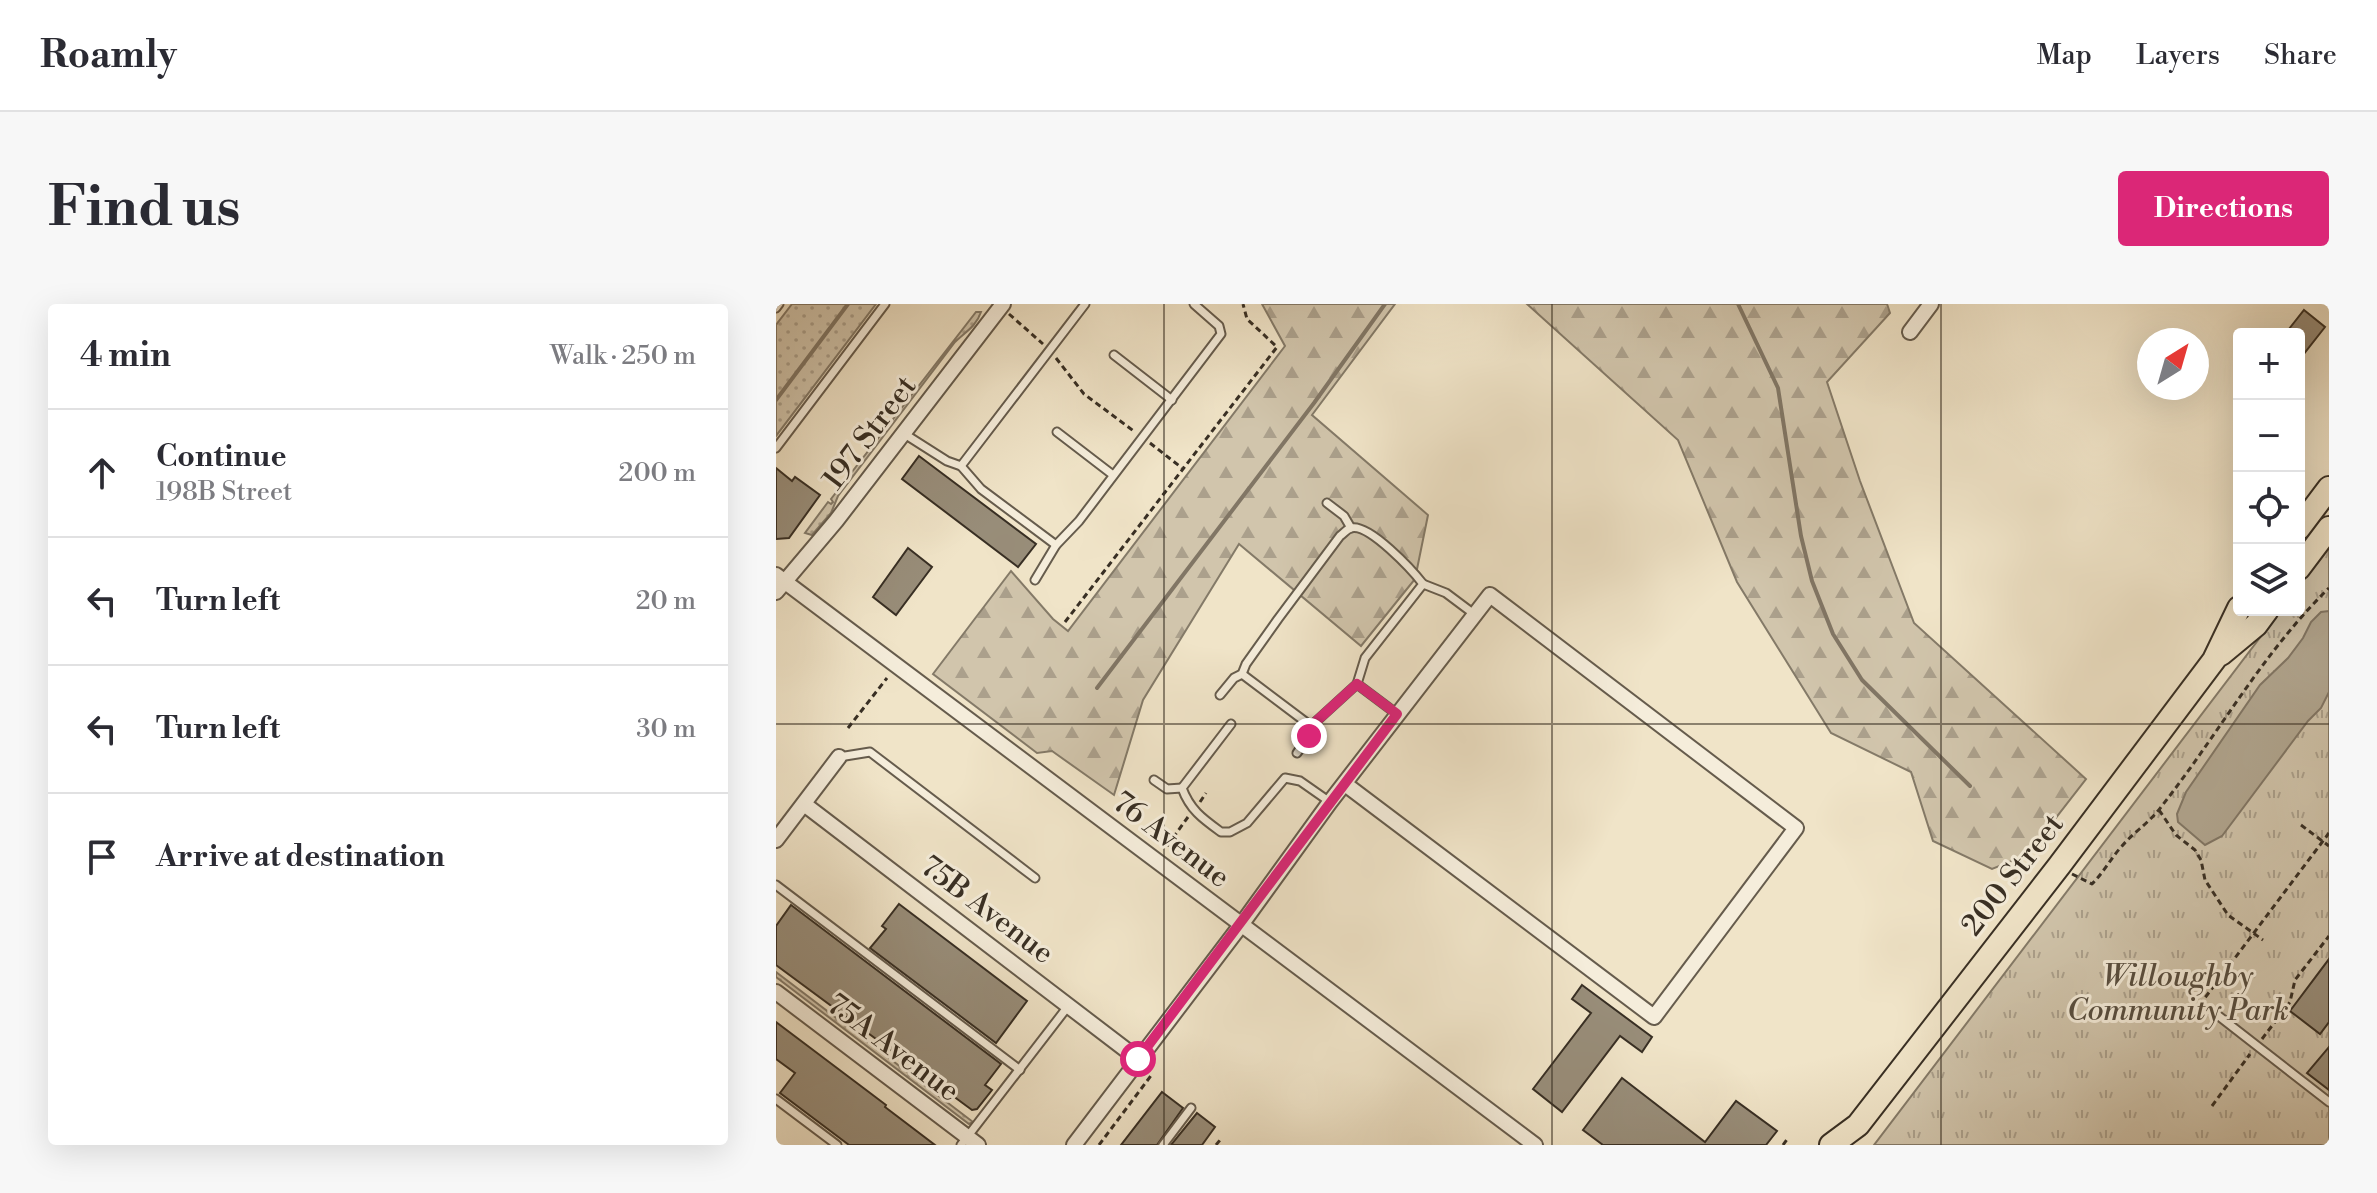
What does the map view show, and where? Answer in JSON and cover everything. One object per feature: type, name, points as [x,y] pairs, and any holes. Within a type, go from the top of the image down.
[{"type":"main road","points":[[2305,520],[2329,488]]},
{"type":"main road","points":[[2305,560],[2329,528]]},
{"type":"main road","name":"200 Street","points":[[1831,1145],[1854,1135],[2214,660],[2235,616]]},
{"type":"main road","name":"200 Street","points":[[2214,660],[2263,616]]},
{"type":"street","points":[[1910,332],[1931,304]]},
{"type":"street","name":"197 Street","points":[[779,583],[903,433],[1000,305]]},
{"type":"street","name":"76 Avenue","points":[[779,583],[1535,1145]]},
{"type":"street","points":[[1074,1145],[1330,802],[1490,595],[1796,828],[1654,1017],[1345,784]]},
{"type":"street","points":[[776,840],[839,757]]},
{"type":"street","name":"75B Avenue","points":[[804,804],[1138,1059]]},
{"type":"street","name":"75A Avenue","points":[[776,992],[969,1142]]},
{"type":"lane","points":[[776,448],[885,304]]},
{"type":"lane","points":[[961,466],[1085,304]]},
{"type":"lane","points":[[1035,580],[1056,545],[1079,521],[1221,334],[1219,326],[1194,304]]},
{"type":"lane","points":[[1114,355],[1172,400]]},
{"type":"lane","points":[[1057,432],[1113,475]]},
{"type":"lane","points":[[903,433],[947,461],[961,466],[981,489],[1056,545]]},
{"type":"lane","points":[[1327,503],[1344,516],[1351,528],[1377,539],[1401,558],[1423,584],[1446,593],[1474,614]]},
{"type":"lane","points":[[1220,695],[1234,678],[1242,674],[1340,536],[1351,528]]},
{"type":"lane","points":[[1297,753],[1309,736],[1311,726],[1357,684],[1362,665],[1373,647],[1423,584]]},
{"type":"lane","points":[[1242,674],[1311,726]]},
{"type":"lane","points":[[1357,684],[1397,714]]},
{"type":"lane","points":[[1154,780],[1167,789],[1182,788],[1231,724]]},
{"type":"lane","points":[[839,757],[870,752],[1035,878]]},
{"type":"lane","points":[[1182,788],[1188,804],[1221,832],[1230,832],[1247,823],[1285,778],[1300,781],[1330,802]]},
{"type":"lane","points":[[776,885],[1020,1070]]},
{"type":"lane","points":[[969,1142],[1069,1005]]},
{"type":"lane","points":[[2211,1010],[2329,1102]]},
{"type":"lane","points":[[776,1099],[837,1145]]},
{"type":"lane","points":[[1163,1145],[1191,1108]]},
{"type":"path","points":[[1065,622],[1277,347],[1247,319],[1243,304]]},
{"type":"path","points":[[1000,305],[1050,350],[1084,394],[1183,469]]},
{"type":"path","points":[[2059,866],[2092,884],[2104,873],[2127,840],[2159,810],[2263,666],[2329,588]]},
{"type":"path","points":[[848,728],[887,678]]},
{"type":"path","points":[[1167,846],[1206,793]]},
{"type":"path","points":[[2159,810],[2176,835],[2195,850],[2201,860],[2205,880],[2228,915],[2263,940]]},
{"type":"path","points":[[2301,825],[2329,846]]},
{"type":"path","points":[[2211,1010],[2201,1003],[2329,833]]},
{"type":"path","points":[[2212,1106],[2290,1002],[2295,980],[2329,936]]},
{"type":"path","points":[[1099,1145],[1153,1073]]},
{"type":"path","points":[[1783,1145],[1788,1138]]},
{"type":"path","points":[[1216,1145],[1220,1140]]},
{"type":"green space","points":[[792,304],[876,304],[776,436],[776,325]]},
{"type":"green space","points":[[1262,304],[1395,304],[1312,415],[1428,515],[1415,579],[1361,646],[1239,544],[1143,700],[1114,795],[1052,751],[1037,753],[933,674],[1011,571],[1053,619],[1068,631],[1285,346]]},
{"type":"green space","points":[[1527,304],[1887,304],[1890,313],[1827,382],[1860,481],[1914,623],[2086,779],[2027,855],[1992,869],[1933,841],[1911,772],[1831,733],[1737,582],[1678,440]]},
{"type":"green space","points":[[976,312],[981,312],[976,322],[955,342],[838,496],[831,513],[812,535],[805,533],[828,502],[833,502],[831,499]]},
{"type":"green space","name":"Willoughby Community Park","points":[[2329,547],[2329,1145],[1874,1145],[2276,616],[2305,616],[2305,578]]},
{"type":"green space","points":[[776,972],[973,1122],[969,1124],[776,977]]},
{"type":"shaded area","points":[[2329,611],[2329,692],[2321,708],[2222,836],[2205,845],[2178,822],[2177,814],[2186,792],[2260,685],[2288,658],[2311,622],[2321,612]]},
{"type":"building","points":[[2304,310],[2325,327],[2305,352],[2305,328],[2290,328]]},
{"type":"building","points":[[919,456],[1036,544],[1018,567],[902,479]]},
{"type":"building","points":[[776,468],[792,481],[795,477],[820,495],[789,538],[776,539]]},
{"type":"building","points":[[908,548],[932,567],[896,615],[873,597]]},
{"type":"building","points":[[899,904],[1027,1001],[996,1043],[870,948],[886,929],[882,926]]},
{"type":"building","points":[[791,905],[1001,1064],[985,1085],[992,1090],[977,1109],[972,1110],[776,965],[776,926]]},
{"type":"building","points":[[2329,959],[2329,1022],[2320,1034],[2290,1011]]},
{"type":"building","points":[[1582,985],[1652,1037],[1642,1052],[1620,1036],[1562,1112],[1533,1089],[1591,1013],[1572,999]]},
{"type":"building","points":[[776,1022],[935,1145],[849,1145],[780,1093],[795,1073],[776,1059]]},
{"type":"building","points":[[2329,1047],[2329,1090],[2307,1073]]},
{"type":"building","points":[[1622,1078],[1705,1142],[1736,1101],[1777,1131],[1766,1145],[1603,1145],[1583,1130]]},
{"type":"building","points":[[1162,1092],[1183,1108],[1157,1145],[1121,1145]]},
{"type":"building","points":[[1197,1113],[1215,1127],[1202,1145],[1171,1145]]},
{"type":"waterway","points":[[776,400],[848,304]]},
{"type":"waterway","points":[[1097,688],[1314,403],[1385,304]]},
{"type":"waterway","points":[[1738,304],[1778,388],[1801,536],[1812,581],[1833,634],[1862,680],[1970,786]]},
{"type":"route","points":[[1138,1059],[1397,714],[1357,684],[1311,726],[1309,736]]}]
